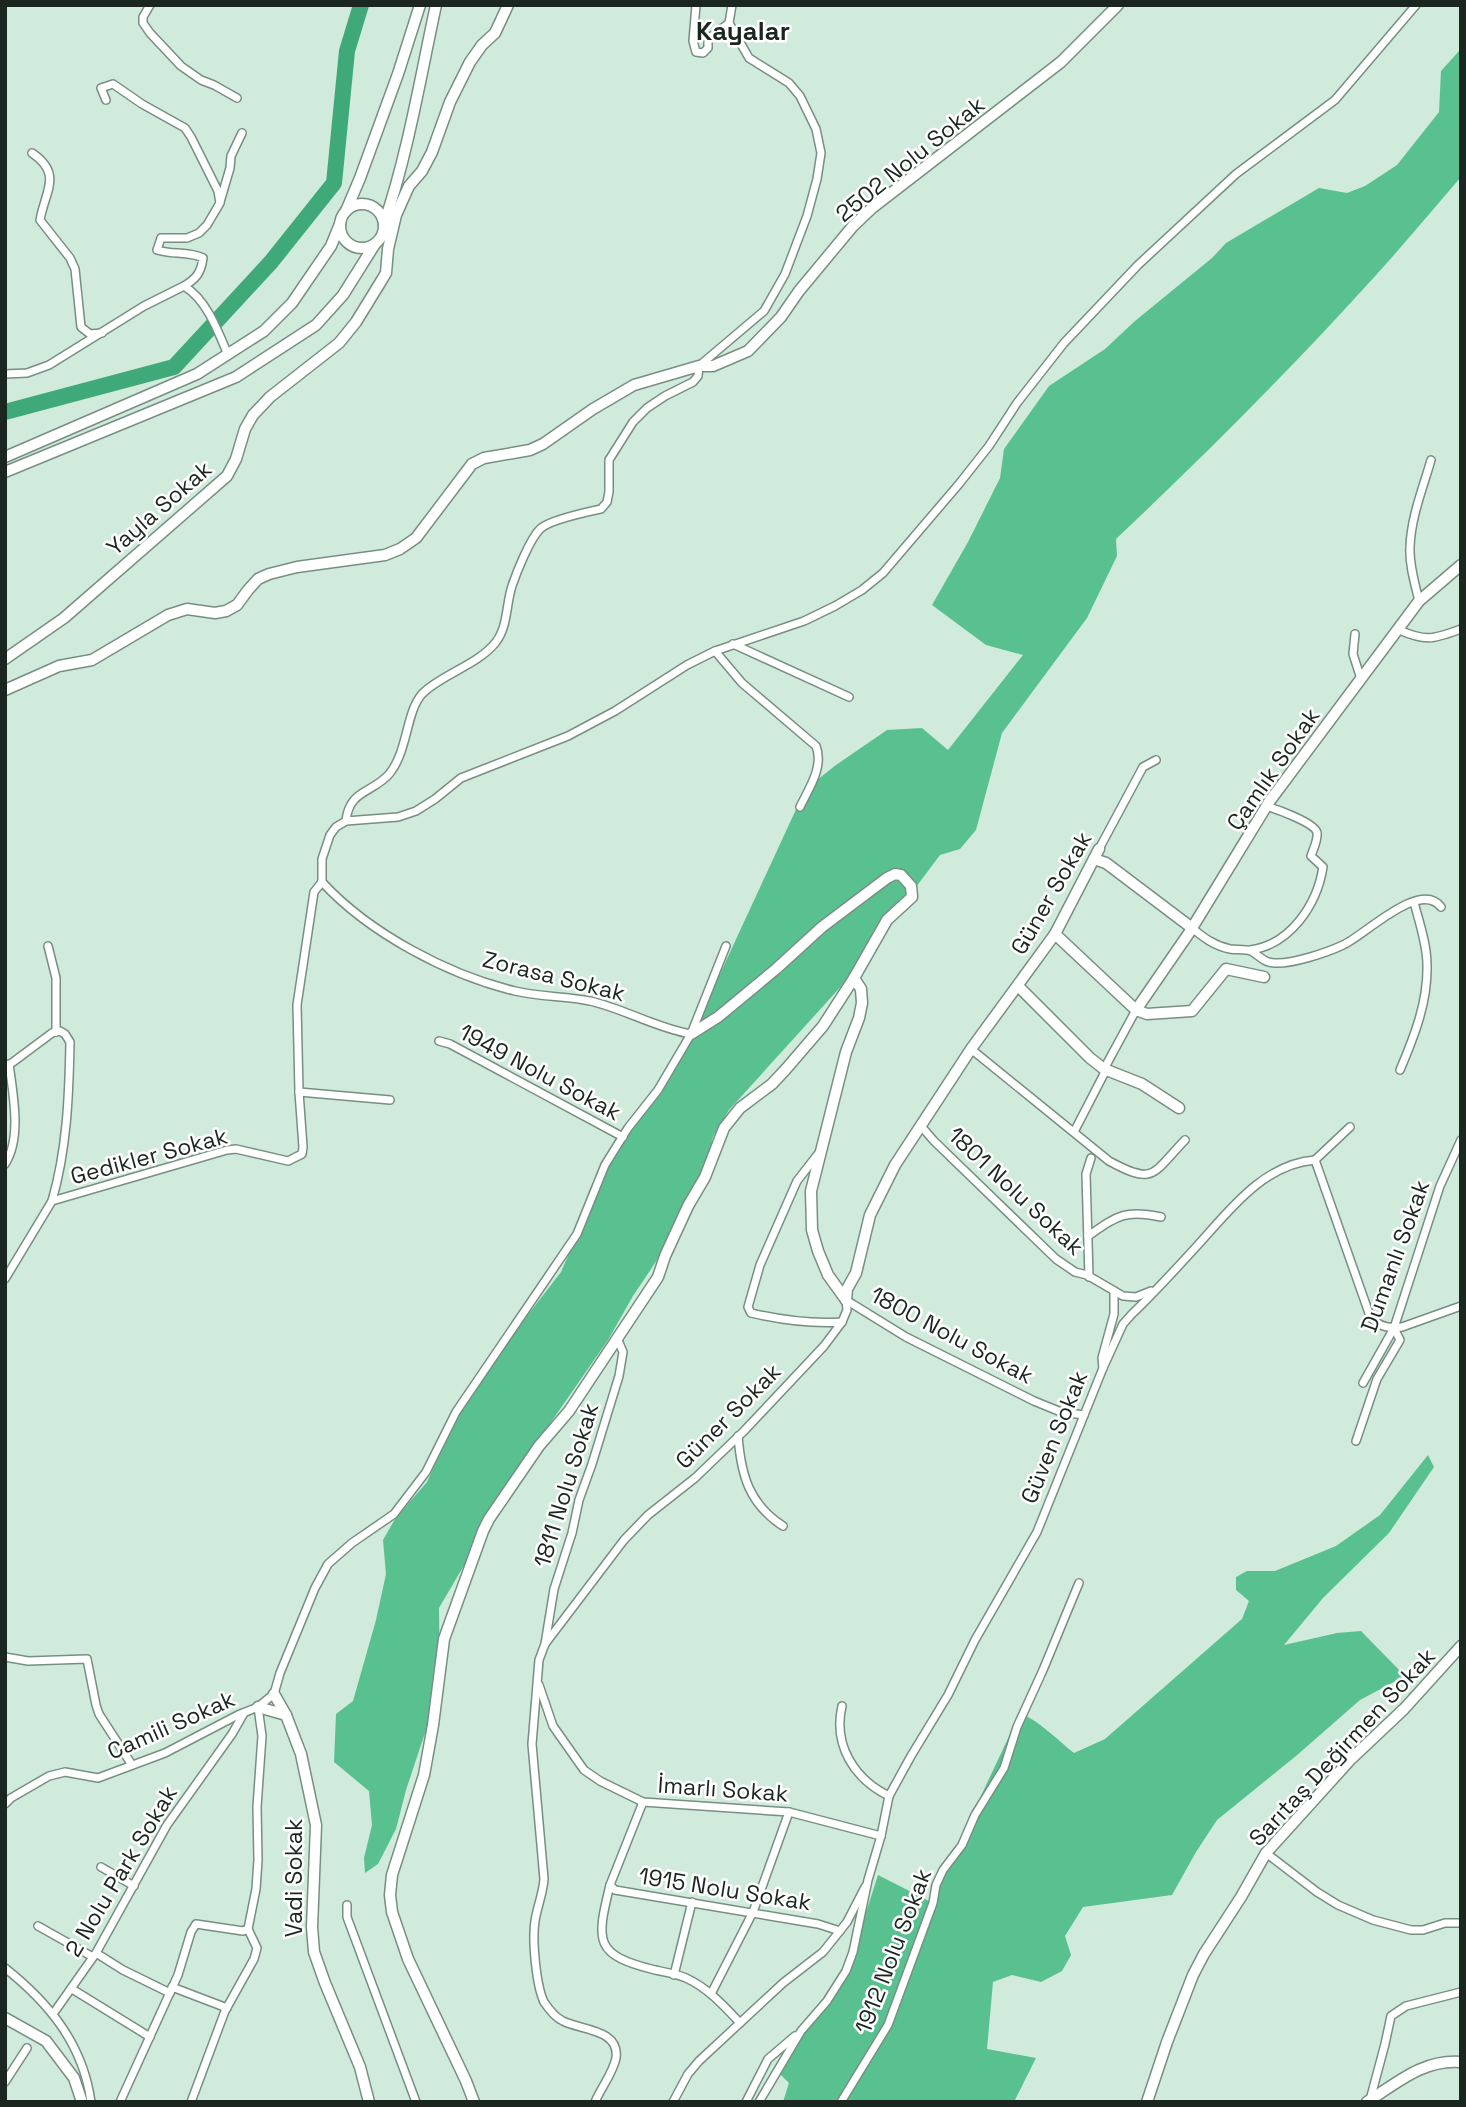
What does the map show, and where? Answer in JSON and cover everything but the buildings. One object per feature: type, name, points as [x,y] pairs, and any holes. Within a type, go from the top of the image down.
[{"type":"street","points":[[149,5],[143,23],[163,48],[181,66],[201,80],[237,98]]},
{"type":"street","points":[[5,457],[197,374],[264,331],[292,303],[331,246],[360,178],[420,5]]},
{"type":"street","points":[[5,472],[236,377],[316,325],[343,295],[380,238],[413,115],[436,5]]},
{"type":"street","name":"Yayla Sokak","points":[[5,659],[64,618],[227,476],[253,415],[270,397],[339,343],[356,322],[386,273],[388,249],[396,215],[409,186],[422,171],[432,152],[450,102],[470,62],[495,33],[508,5]]},
{"type":"street","points":[[696,5],[693,41],[696,52],[703,53],[708,48],[708,39],[729,23]]},
{"type":"street","points":[[346,821],[349,805],[356,796],[390,773],[400,756],[415,705],[422,694],[494,644],[500,634],[512,586],[535,534],[543,526],[601,509],[607,502],[609,492],[609,460],[633,422],[665,396],[693,382],[698,376],[699,366],[764,311],[785,274],[807,216],[821,153],[816,129],[800,96],[789,82],[749,58],[729,23],[732,5]]},
{"type":"street","name":"2502 Nolu Sokak","points":[[5,690],[59,666],[92,660],[167,615],[187,608],[215,613],[226,611],[237,606],[258,579],[269,574],[297,567],[385,555],[400,549],[416,538],[472,464],[484,458],[530,450],[543,444],[634,385],[699,366],[713,366],[756,345],[853,226],[872,208],[1061,62],[1118,5]]},
{"type":"street","points":[[322,882],[322,859],[330,835],[346,821],[398,817],[416,811],[461,778],[568,736],[715,651],[804,621],[862,590],[890,564],[959,484],[989,446],[1017,403],[1083,323],[1138,265],[1236,174],[1335,100],[1416,5]]},
{"type":"street","points":[[106,100],[101,88],[113,84],[185,128],[218,191],[220,203]]},
{"type":"street","points":[[5,374],[38,370],[194,280],[201,270],[203,258],[192,253],[157,250],[161,238],[187,238],[199,233],[207,225],[220,203],[231,156],[242,134]]},
{"type":"street","points":[[32,153],[43,160],[49,170],[51,182],[40,220],[70,258],[75,269],[81,327],[90,334],[102,332]]},
{"type":"street","points":[[346,211],[358,205],[372,206],[382,217],[384,224]]},
{"type":"street","points":[[340,224],[343,237],[353,246],[360,248],[375,244]]},
{"type":"street","points":[[184,286],[194,293],[210,316],[228,355]]},
{"type":"street","points":[[1419,601],[1410,563],[1410,548],[1419,500],[1431,460]]},
{"type":"street","name":"Çamlık Sokak","points":[[1074,1132],[1136,1010],[1192,928],[1266,806],[1419,601],[1461,565]]},
{"type":"street","points":[[1399,630],[1414,638],[1433,638],[1461,629]]},
{"type":"street","points":[[1355,634],[1353,654],[1362,680]]},
{"type":"street","points":[[733,644],[849,698]]},
{"type":"street","points":[[715,651],[742,683],[816,746],[819,755],[818,768],[800,807]]},
{"type":"street","name":"Güner Sokak","points":[[595,2102],[616,2057],[615,2047],[609,2038],[562,2021],[549,2008],[543,2000],[535,1955],[535,1922],[544,1879],[533,1744],[540,1661],[545,1644],[624,1539],[648,1515],[695,1478],[738,1436],[824,1346],[842,1322],[847,1310],[847,1289],[856,1273],[870,1215],[901,1155],[971,1049],[1055,934],[1143,767],[1156,760]]},
{"type":"street","points":[[1094,859],[1106,863],[1213,944],[1227,948],[1262,949],[1280,940],[1301,919],[1313,899],[1323,867],[1311,856],[1317,834],[1315,829],[1266,806]]},
{"type":"street","points":[[474,2102],[408,1959],[394,1920],[390,1895],[392,1875],[424,1775],[444,1639],[459,1592],[489,1519],[539,1446],[569,1411],[658,1277],[688,1206],[705,1177],[724,1128],[740,1108],[772,1084],[823,1026],[887,920],[912,897],[911,886],[901,875],[895,874],[887,878],[822,927],[718,1017],[691,1034]]},
{"type":"street","name":"Zorasa Sokak","points":[[322,882],[338,899],[419,956],[515,991],[588,1001],[636,1016],[665,1029],[691,1034]]},
{"type":"street","name":"Gedikler Sokak","points":[[52,1201],[227,1150],[236,1149],[288,1161],[302,1154],[298,1005],[314,892],[322,882]]},
{"type":"street","points":[[1250,950],[1265,962],[1276,964],[1293,961],[1343,945],[1398,908],[1414,902],[1430,900],[1441,907]]},
{"type":"street","points":[[1400,1070],[1419,1021],[1427,978],[1425,949],[1414,902]]},
{"type":"street","points":[[1055,934],[1136,1010],[1147,1014],[1192,1011],[1226,969],[1264,976]]},
{"type":"street","points":[[5,1164],[13,1143],[14,1105],[7,1066],[56,1032],[56,978],[48,946]]},
{"type":"street","points":[[274,1694],[315,1588],[328,1564],[394,1514],[426,1472],[456,1412],[577,1234],[605,1166],[658,1090],[691,1034],[726,946]]},
{"type":"street","name":"1800 Nolu Sokak","points":[[854,978],[861,989],[859,1018],[846,1052],[811,1191],[813,1230],[828,1275],[846,1300],[906,1336],[1034,1401],[1061,1412],[1084,1415]]},
{"type":"street","points":[[1018,986],[1090,1058],[1105,1069],[1133,1079],[1179,1108]]},
{"type":"street","name":"Gedikler Sokak","points":[[52,1201],[59,1177],[69,1097],[69,1042],[65,1034],[56,1032]]},
{"type":"street","name":"1949 Nolu Sokak","points":[[439,1041],[450,1044],[623,1137]]},
{"type":"street","points":[[971,1049],[1109,1161],[1128,1171],[1143,1176],[1153,1173],[1185,1140]]},
{"type":"street","points":[[299,1092],[390,1100]]},
{"type":"street","name":"1801 Nolu Sokak","points":[[921,1126],[1056,1259],[1074,1272],[1089,1277],[1123,1296],[1136,1297],[1157,1287]]},
{"type":"street","points":[[1350,1128],[1315,1160],[1370,1316],[1375,1322],[1394,1328],[1461,1306]]},
{"type":"street","name":"Dumanlı Sokak","points":[[1363,1383],[1394,1328],[1440,1186],[1461,1140]]},
{"type":"street","points":[[819,1153],[797,1181],[760,1265],[748,1307],[751,1313],[800,1322],[842,1322]]},
{"type":"street","name":"1801 Nolu Sokak","points":[[1089,1277],[1086,1174],[1091,1158]]},
{"type":"street","name":"Güven Sokak","points":[[759,2102],[802,2031],[827,2001],[846,1971],[863,1912],[868,1880],[889,1797],[1037,1532],[1123,1324],[1253,1187],[1294,1164],[1315,1160]]},
{"type":"street","points":[[5,1279],[52,1201]]},
{"type":"street","name":"1801 Nolu Sokak","points":[[1088,1236],[1119,1216],[1130,1213],[1161,1217]]},
{"type":"street","points":[[1103,1368],[1102,1358],[1114,1314],[1114,1291]]},
{"type":"street","points":[[1356,1441],[1377,1379],[1401,1340],[1394,1328]]},
{"type":"street","name":"1811 Nolu Sokak","points":[[545,1644],[554,1589],[619,1376],[623,1352],[617,1338]]},
{"type":"street","points":[[738,1436],[744,1479],[767,1516],[783,1526]]},
{"type":"street","name":"1912 Nolu Sokak","points":[[841,2102],[888,2025],[933,1903],[936,1885],[943,1870],[962,1845],[1004,1768],[1017,1727],[1044,1671],[1079,1583]]},
{"type":"street","name":"Sarıtaş Değirmen Sokak","points":[[1147,2102],[1167,2042],[1204,1954],[1266,1853],[1351,1759],[1404,1709],[1461,1646]]},
{"type":"street","points":[[5,1657],[29,1661],[87,1660],[99,1714],[132,1765]]},
{"type":"street","name":"İmarlı Sokak","points":[[538,1682],[554,1726],[584,1770],[643,1802],[789,1812],[881,1836]]},
{"type":"street","name":"Camili Sokak","points":[[5,1804],[10,1798],[49,1776],[65,1772],[98,1778],[165,1753],[258,1707],[274,1694]]},
{"type":"street","name":"Vadi Sokak","points":[[274,1694],[286,1715],[301,1754],[316,1825],[312,1927],[314,1952],[360,2067],[369,2102]]},
{"type":"street","points":[[842,1706],[839,1729],[845,1751],[861,1777],[875,1790],[889,1797]]},
{"type":"street","points":[[191,2102],[227,2008],[254,1959],[257,1948],[248,1930],[256,1889],[258,1860],[257,1807],[262,1736],[258,1707],[286,1715]]},
{"type":"street","name":"2 Nolu Park Sokak","points":[[53,2014],[94,1955],[167,1825],[244,1713]]},
{"type":"street","name":"1915 Nolu Sokak","points":[[643,1802],[610,1885],[615,1890],[753,1912],[818,1924],[840,1931]]},
{"type":"street","points":[[711,1994],[753,1912],[789,1812]]},
{"type":"street","points":[[1266,1853],[1317,1892],[1338,1905],[1373,1920],[1411,1930],[1461,1923]]},
{"type":"street","points":[[101,1867],[134,1886]]},
{"type":"street","points":[[673,2102],[688,2074],[699,2061],[783,1983],[823,1951],[847,1923],[868,1880]]},
{"type":"street","points":[[610,1885],[602,1919],[607,1951],[627,1963],[686,1978],[711,1994],[740,2023]]},
{"type":"street","points":[[674,1975],[692,1902]]},
{"type":"street","points":[[347,1905],[346,1917],[416,2102]]},
{"type":"street","points":[[120,2102],[171,1990],[195,1924],[248,1930]]},
{"type":"street","points":[[38,1926],[124,1970],[171,1990],[227,2008]]},
{"type":"street","points":[[5,1968],[23,1982],[53,2014],[77,2050],[91,2102]]},
{"type":"street","points":[[72,1989],[150,2037]]},
{"type":"street","points":[[1368,2101],[1391,2015],[1406,2006],[1461,1992]]},
{"type":"street","points":[[5,2018],[46,2040],[74,2078],[82,2102]]},
{"type":"street","name":"Güven Sokak","points":[[746,2102],[768,2059],[802,2031]]},
{"type":"street","points":[[5,2082],[27,2048]]},
{"type":"street","points":[[1368,2101],[1426,2065],[1445,2061],[1461,2062]]},
{"type":"green space","points":[[1459,51],[1461,177],[1314,342],[1116,539],[1117,556],[1087,618],[1002,733],[976,830],[960,849],[940,855],[855,971],[729,1110],[713,1137],[701,1183],[679,1227],[633,1296],[608,1340],[531,1451],[439,1608],[440,1688],[396,1829],[378,1864],[365,1873],[364,1858],[372,1825],[369,1791],[334,1762],[336,1714],[353,1701],[376,1620],[386,1574],[383,1540],[395,1519],[427,1482],[459,1412],[561,1272],[615,1148],[678,1056],[719,976],[799,803],[812,784],[887,730],[922,728],[948,750],[1023,655],[986,645],[932,605],[1000,478],[1004,449],[1049,386],[1105,349],[1226,243],[1319,188],[1347,193],[1365,186],[1397,165],[1439,112],[1441,71]]},
{"type":"green space","points":[[1428,1455],[1434,1467],[1389,1533],[1323,1598],[1284,1645],[1337,1633],[1361,1631],[1405,1676],[1360,1700],[1217,1820],[1172,1895],[1083,1907],[1065,1936],[1071,1955],[1062,1971],[1041,1982],[1012,1975],[993,1982],[987,2049],[1036,2058],[1014,2102],[783,2102],[789,2083],[778,2072],[841,1982],[878,1875],[931,1902],[1020,1713],[1042,1726],[1074,1753],[1105,1739],[1242,1619],[1249,1601],[1236,1590],[1236,1577],[1247,1571],[1275,1571],[1336,1546],[1380,1515]]},
{"type":"waterway","points":[[5,412],[174,367],[271,262],[334,183],[347,51],[361,5]]},
{"type":"district","name":"Kayalar","points":[[743,31]]}]
